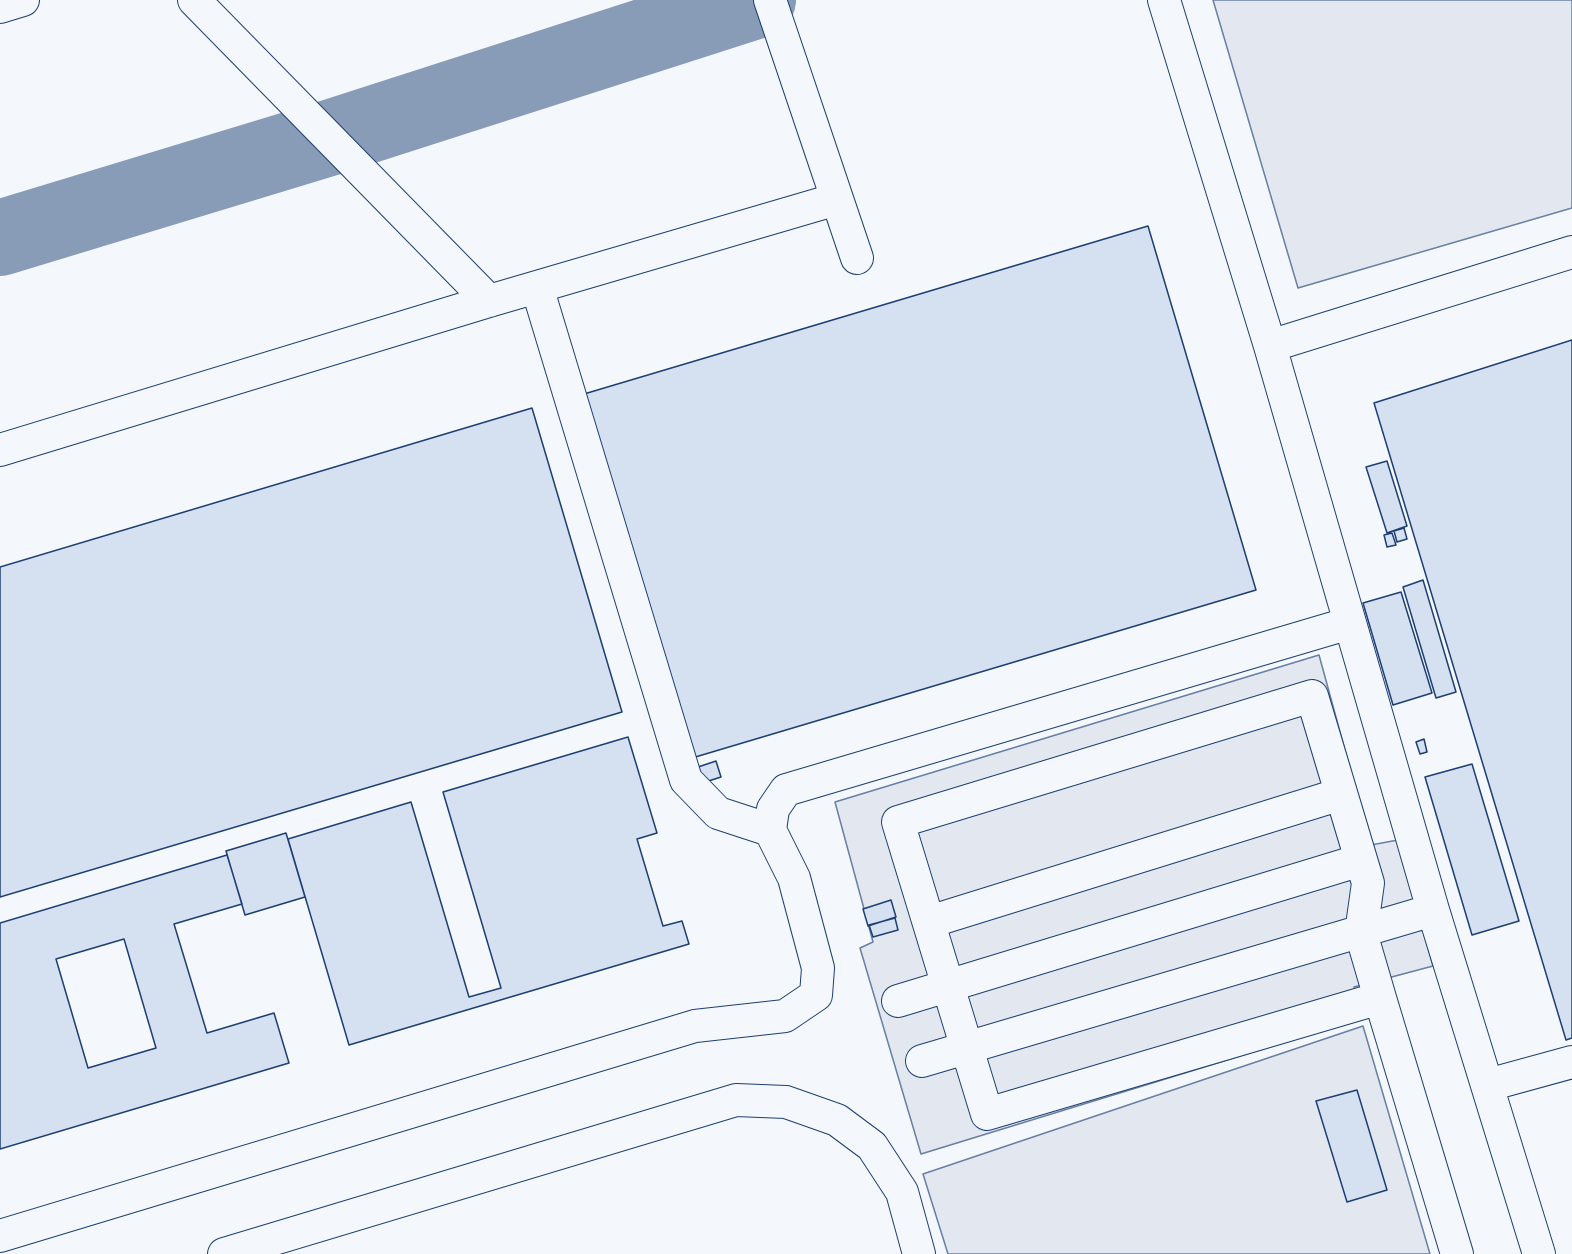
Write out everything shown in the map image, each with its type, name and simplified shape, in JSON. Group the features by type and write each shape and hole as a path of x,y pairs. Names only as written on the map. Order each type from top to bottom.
{"lane":[{"path":"0,7 23,0"},
{"path":"194,0 489,301"},
{"path":"770,0 857,258"},
{"path":"1164,0 1270,346 1432,910 1539,1254"},
{"path":"0,450 489,301 837,199"},
{"path":"1270,346 1572,252"},
{"path":"537,287 686,780 718,813 770,830"},
{"path":"0,1236 695,1026 785,1016 816,995 818,968 794,878 770,830 773,809 786,790 1350,623"},
{"path":"1380,998 987,1114 898,822 1312,696 1368,884 1361,933 1457,1254"},
{"path":"928,922 1341,794"},
{"path":"898,1001 1361,860"},
{"path":"922,1061 1361,933 1432,910"},
{"path":"1488,1085 1572,1062"},
{"path":"224,1254 736,1100 786,1102 837,1120 872,1146 902,1192 919,1254"}],"shaded area":[{"path":"1213,0 1572,0 1572,208 1298,288"},
{"path":"1319,655 1371,845 1398,840 1433,966 1354,987 1364,1018 921,1154 860,948 873,942 835,802"},
{"path":"1363,1026 1430,1254 948,1254 923,1174"}],"building":[{"path":"1148,226 1256,590 692,758 584,394"},
{"path":"1572,340 1572,1038 1566,1040 1374,403"},
{"path":"532,408 622,712 0,897 0,567"},
{"path":"1387,461 1407,526 1387,533 1366,467"},
{"path":"1404,528 1407,539 1397,542 1394,531"},
{"path":"1392,533 1396,545 1387,547 1384,535"},
{"path":"1423,580 1456,692 1436,698 1403,587"},
{"path":"1401,592 1432,693 1393,705 1363,603"},
{"path":"628,737 657,833 637,839 663,926 682,921 689,944 349,1045 288,839 411,802 469,997 501,988 443,792"},
{"path":"1424,739 1427,752 1420,754 1416,742"},
{"path":"716,761 721,777 696,785 692,769"},
{"path":"1472,764 1519,921 1472,935 1425,777"},
{"path":"286,833 305,897 245,915 226,851"},
{"path":"227,855 242,904 174,924 207,1033 274,1013 289,1063 0,1149 0,923","holes":["124,939 156,1048 88,1068 56,959"]},
{"path":"891,900 896,917 868,926 863,909"},
{"path":"895,918 898,930 873,937 869,925"},
{"path":"1357,1090 1387,1190 1347,1202 1316,1101"}],"taxiway":[{"path":"0,238 329,138 758,0"}]}
